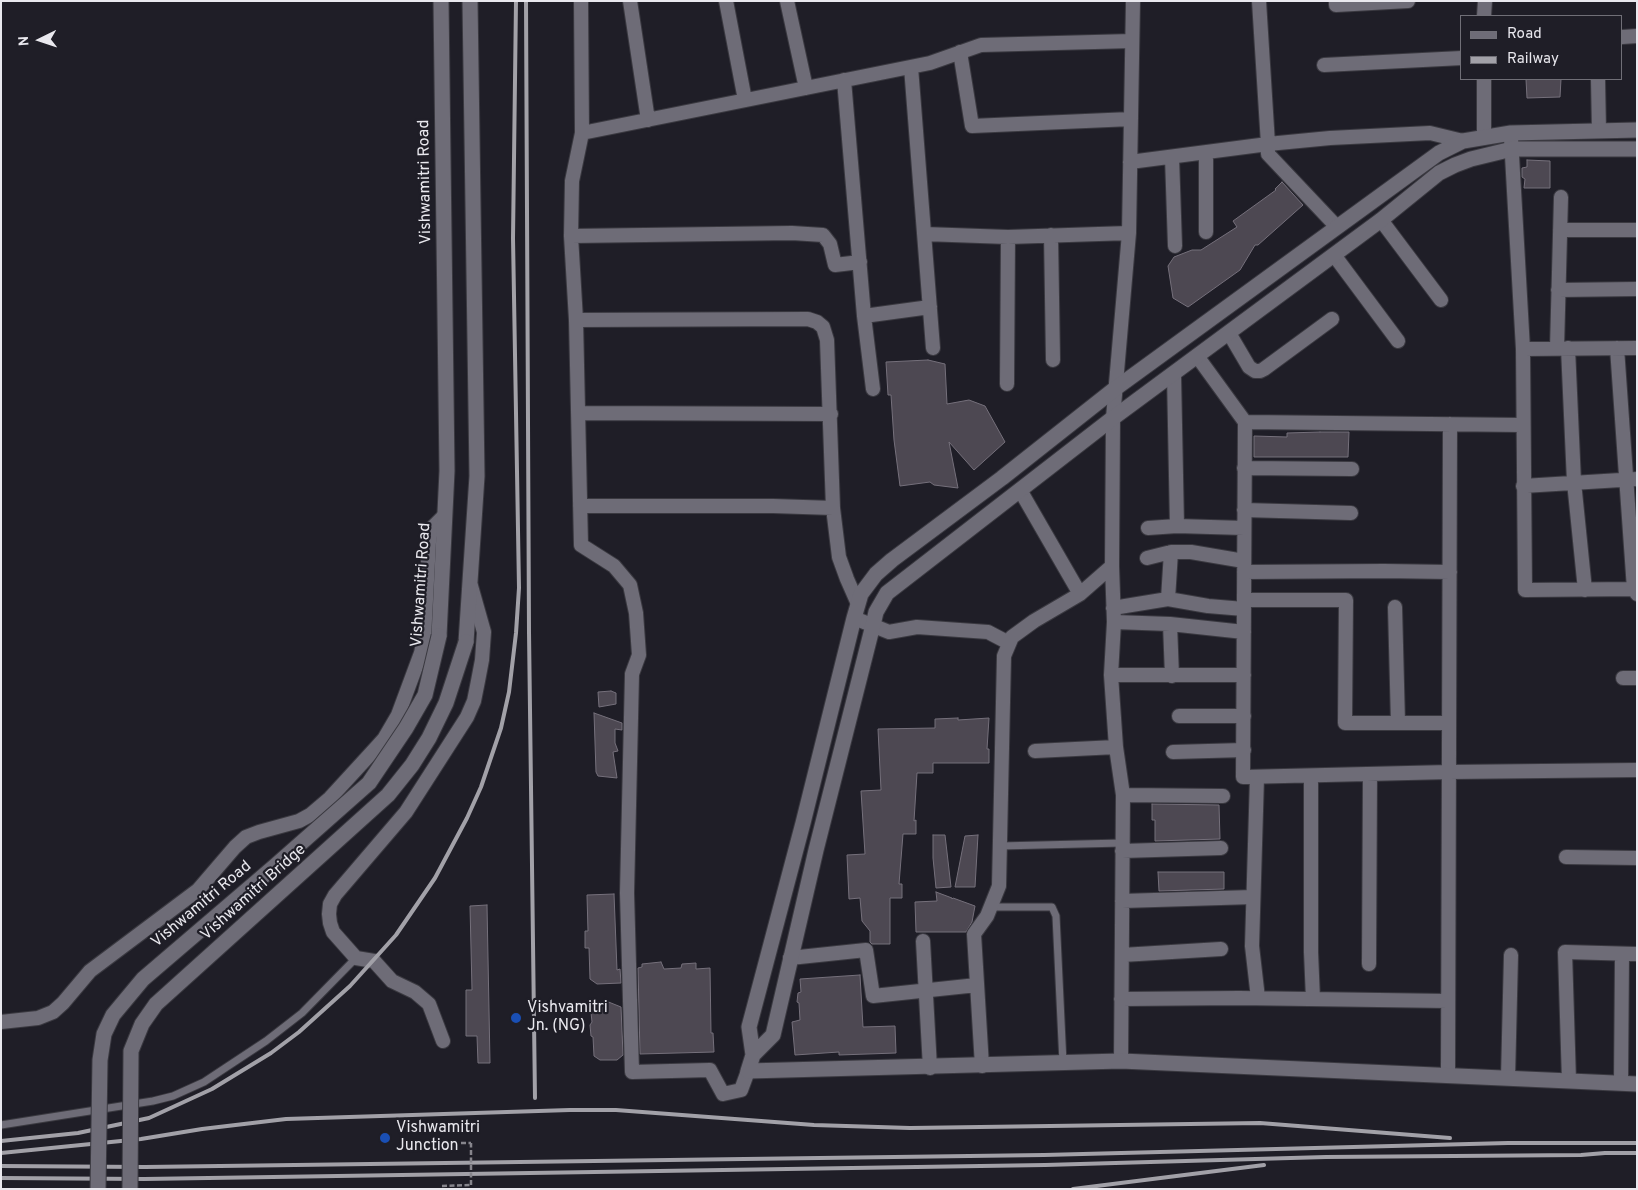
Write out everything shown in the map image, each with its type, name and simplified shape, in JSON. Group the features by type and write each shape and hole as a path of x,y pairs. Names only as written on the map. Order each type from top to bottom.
{"street":[{"name":"Vishwamitri Road","path":"98,1189 100,1060 104,1034 112,1015 143,979 369,783 406,728 425,695 439,636 446,472 441,1"},
{"path":"443,1041 430,1004 422,997 392,981 374,961 356,958 333,932 330,924 330,904 335,895 406,812 468,717 474,701 482,660 484,632 470,581 477,476 470,1"},
{"path":"581,1 582,133 572,181 571,236 576,320 581,545 614,566 630,585 636,613 639,655 632,674 627,893 632,1072 710,1070 723,1094 741,1090 753,1055 749,1027 856,611 861,594 867,584 892,560 1002,478 1116,388 1439,153 1463,141 1511,133 1637,130"},
{"path":"630,1 648,120"},
{"path":"726,1 745,100"},
{"path":"787,1 806,88"},
{"path":"1121,1061 1123,795 1116,747 1111,675 1114,615 1112,566 1113,418 1128,233 1132,1"},
{"path":"1259,1 1268,154 1337,227"},
{"path":"1336,1 1336,5 1408,1"},
{"path":"1484,1 1484,15"},
{"path":"1623,37 1637,36"},
{"path":"582,133 930,63 981,44 1132,41"},
{"path":"960,52 972,126 1131,119"},
{"path":"1324,64 1460,58"},
{"path":"911,67 933,348"},
{"path":"844,80 864,316 873,389"},
{"path":"1484,80 1484,137"},
{"path":"1598,80 1599,131"},
{"path":"1130,162 1330,138 1430,132 1463,141"},
{"path":"1511,133 1523,348 1522,425 1525,590 1636,591 1632,479 1617,348"},
{"path":"753,1055 773,1035 790,958 873,625 880,603 894,586 1113,418 1174,375 1381,220 1439,173 1476,157 1512,149 1637,148"},
{"path":"1206,152 1206,232"},
{"path":"1172,157 1175,246"},
{"path":"1560,197 1558,290 1585,590"},
{"path":"1381,220 1442,300"},
{"path":"1560,230 1637,230"},
{"path":"571,236 792,233 822,235 830,244 835,265 860,262"},
{"path":"924,234 1008,237 1128,233"},
{"path":"1051,235 1053,360"},
{"path":"1007,384 1008,237"},
{"path":"1334,255 1398,341"},
{"path":"1558,290 1637,289"},
{"path":"864,316 930,307"},
{"path":"576,320 808,319 817,322 823,328 827,340 834,508 839,556 856,611 873,625 889,632 917,628 988,632 1010,643"},
{"path":"1229,333 1250,367 1255,371 1260,371 1332,319"},
{"path":"1523,348 1637,348"},
{"path":"1197,356 1244,422 1244,777 1637,770"},
{"path":"1174,375 1177,526"},
{"path":"578,413 831,414"},
{"path":"1244,422 1522,425"},
{"path":"1448,1076 1450,424"},
{"path":"1244,468 1352,469"},
{"path":"1523,486 1632,479"},
{"path":"1020,490 1080,594"},
{"path":"580,506 772,506 834,508"},
{"path":"1244,510 1352,512"},
{"path":"1,1022 38,1018 53,1012 90,971 198,890 246,837 299,821 310,815 330,798 384,739 398,715 421,653 424,638 431,529 444,516"},
{"path":"1148,528 1177,526 1244,528"},
{"path":"1147,558 1171,552 1191,552 1244,567 1450,572"},
{"path":"1168,599 1171,552"},
{"path":"982,1066 974,934 992,907 1000,886 1004,656 1012,637 1034,621 1080,594 1112,566"},
{"name":"Vishwamitri Bridge","path":"130,1189 131,1051 142,1024 156,1004 388,794 412,765 429,738 446,703 466,642 470,581"},
{"path":"1114,615 1168,599 1208,606 1346,600 1345,724 1449,722"},
{"path":"1395,607 1398,723"},
{"path":"1114,615 1170,624 1244,632"},
{"path":"1170,624 1172,676"},
{"path":"1111,675 1244,675"},
{"path":"1179,716 1244,716"},
{"path":"1035,751 1116,747"},
{"path":"1173,752 1244,750"},
{"path":"1369,964 1370,774"},
{"path":"1311,776 1311,952 1313,999"},
{"path":"1257,777 1252,946 1258,998"},
{"path":"1123,795 1223,796"},
{"path":"1122,847 1221,848"},
{"path":"1566,857 1637,858"},
{"path":"1122,901 1254,898"},
{"path":"923,940 930,1068"},
{"path":"1122,955 1221,948"},
{"path":"790,958 866,950 873,996 977,985"},
{"path":"1569,1081 1565,952 1637,954"},
{"path":"1621,1083 1622,954"},
{"path":"1508,1078 1510,955"},
{"path":"1121,999 1258,998 1448,1001"},
{"path":"748,1071 930,1068 1121,1061 1637,1084"}],"lane":[{"path":"1000,846 1122,847"},
{"path":"992,907 1052,908 1056,916 1063,1063"},
{"path":"1,1126 153,1101 173,1096 204,1082 266,1041 302,1013 356,958"}],"path":[{"path":"442,1186 471,1186 471,1143 446,1143"}],"building":[{"path":"1526,80 1561,80 1560,97 1527,98"},
{"path":"1527,160 1550,161 1550,188 1524,188 1525,179 1522,177 1522,168 1527,167"},
{"path":"1282,182 1303,205 1258,245 1255,245 1240,270 1188,307 1173,298 1168,266 1174,257 1192,250 1201,250 1237,227 1233,221 1276,190"},
{"path":"928,360 945,364 947,404 969,400 985,406 1005,442 974,470 949,442 958,488 934,485 930,482 900,486 891,395 888,395 886,362"},
{"path":"1349,432 1348,457 1254,457 1254,436 1287,437 1287,433"},
{"path":"611,691 616,693 616,704 599,707 598,692"},
{"path":"594,713 622,723 622,730 615,729 615,743 618,751 613,752 617,778 598,776 596,772"},
{"path":"958,718 958,720 989,718 987,749 989,749 989,763 933,763 933,773 917,773 914,821 916,820 916,834 903,834 899,884 902,884 902,898 890,898 890,944 872,944 870,942 870,931 862,921 860,898 849,899 847,855 865,854 861,791 881,790 878,729 935,728 935,719"},
{"path":"1152,804 1219,805 1220,839 1155,841 1155,820 1152,820"},
{"path":"933,835 945,835 951,887 936,888"},
{"path":"978,835 975,887 955,887 965,836"},
{"path":"1158,872 1224,872 1224,889 1159,891"},
{"path":"936,892 975,906 972,922 966,932 916,932 915,902 937,901"},
{"path":"614,894 617,970 620,969 621,983 597,984 590,979 589,948 585,948 585,931 588,931 587,895"},
{"path":"487,905 490,1063 478,1063 477,1036 466,1036 466,990 472,990 470,906"},
{"path":"661,962 664,969 681,968 682,964 696,963 696,969 710,968 711,1033 713,1033 714,1052 640,1054 638,968 642,967 642,964"},
{"path":"860,975 863,1027 895,1026 896,1053 839,1055 839,1052 795,1055 792,1022 800,1020 799,1003 797,1002 798,993 801,992 800,979"},
{"path":"606,1001 621,1007 623,1055 617,1060 600,1060 594,1056 590,1025 592,1022 590,1003"}],"railway":[{"path":"1,1141 78,1133 149,1118 212,1089 271,1053 299,1032 350,986 396,935 435,878 467,818 481,787 501,728 509,692 519,588 513,238 516,1"},
{"path":"526,1 529,632 535,1098"},
{"path":"1,1153 141,1139 202,1129 286,1119 570,1110 616,1110 814,1125 910,1128 1260,1123 1450,1138"},
{"path":"1,1166 145,1167 1044,1155 1508,1143 1637,1143"},
{"path":"1,1178 144,1179 1045,1165 1326,1157 1637,1153"},
{"path":"1073,1189 1264,1165"}],"place":[{"name":"Vishvamitri Jn. (NG)","path":"516,1018"},
{"name":"Vishwamitri Junction","path":"385,1138"}]}
